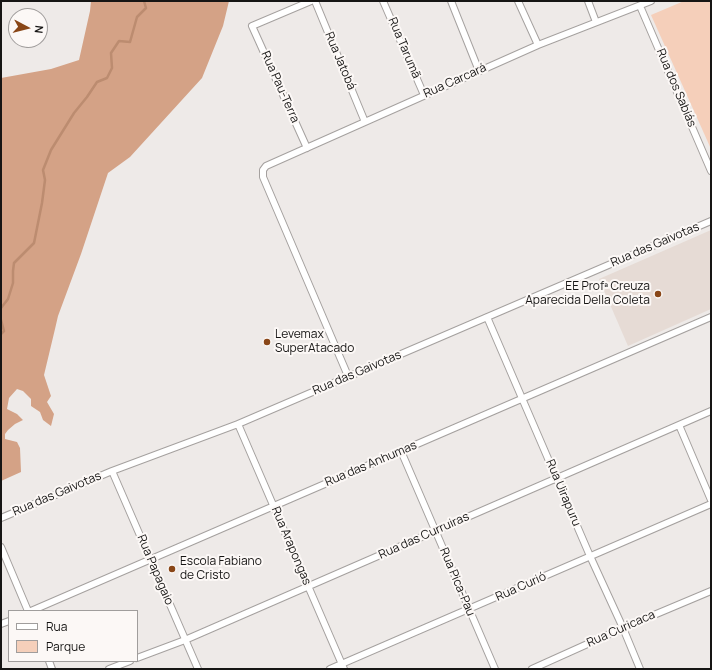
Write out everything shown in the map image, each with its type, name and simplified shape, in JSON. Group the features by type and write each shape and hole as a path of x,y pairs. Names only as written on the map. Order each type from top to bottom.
{"street":[{"name":"Rua Pau-Terra","path":"307,148 252,26 311,1"},
{"name":"Rua Jatobá","path":"315,1 365,122"},
{"name":"Rua Tarumã","path":"383,1 424,95"},
{"path":"451,1 479,71"},
{"path":"518,1 538,45"},
{"path":"588,1 596,22"},
{"name":"Rua Carcará","path":"348,376 264,176 263,170 266,166 538,45 652,1"},
{"name":"Rua dos Sabiás","path":"640,6 711,171"},
{"name":"Rua das Gaivotas","path":"1,518 112,471 238,424 711,221"},
{"name":"Rua Uirapuru","path":"487,317 640,669"},
{"name":"Rua das Anhumas","path":"33,610 711,317"},
{"name":"Rua das Curruiras","path":"138,658 185,640 711,411"},
{"name":"Rua Arapongas","path":"238,424 343,667"},
{"path":"679,425 711,500"},
{"name":"Rua Pica-Pau","path":"400,451 495,669"},
{"name":"Rua Papagaio","path":"112,471 198,669"},
{"name":"Rua Curió","path":"330,669 343,667 468,609 711,504"},
{"path":"1,547 28,610"},
{"name":"Rua Curicaca","path":"532,669 623,628 711,591"},
{"path":"109,669 127,662"}],"shaded area":[{"path":"91,1 229,1 223,26 202,78 130,157 108,173 81,254 58,316 44,375 51,396 47,402 54,414 51,426 43,420 40,412 31,406 31,399 23,391 17,389 9,398 7,409 17,414 23,420 8,430 5,434 5,439 17,442 20,448 21,472 1,481 1,78 51,69 79,60"},
{"name":"EE Profª Creuza Aparecida Della Coleta","path":"711,230 711,309 628,346 599,279"}],"green space":[{"path":"684,1 711,1 711,149 651,15"}],"waterway":[{"path":"1,308 8,299 13,283 14,263 34,243 45,180 43,170 51,150 74,113 97,82 107,78 112,68 111,53 119,41 130,42 137,17 146,8 144,1"},
{"path":"1,320 4,331 1,334"}],"place":[{"name":"EE Profª Creuza Aparecida Della Coleta","path":"658,294"},
{"name":"Levemax SuperAtacado","path":"267,342"},
{"name":"Escola Fabiano de Cristo","path":"172,569"}]}
